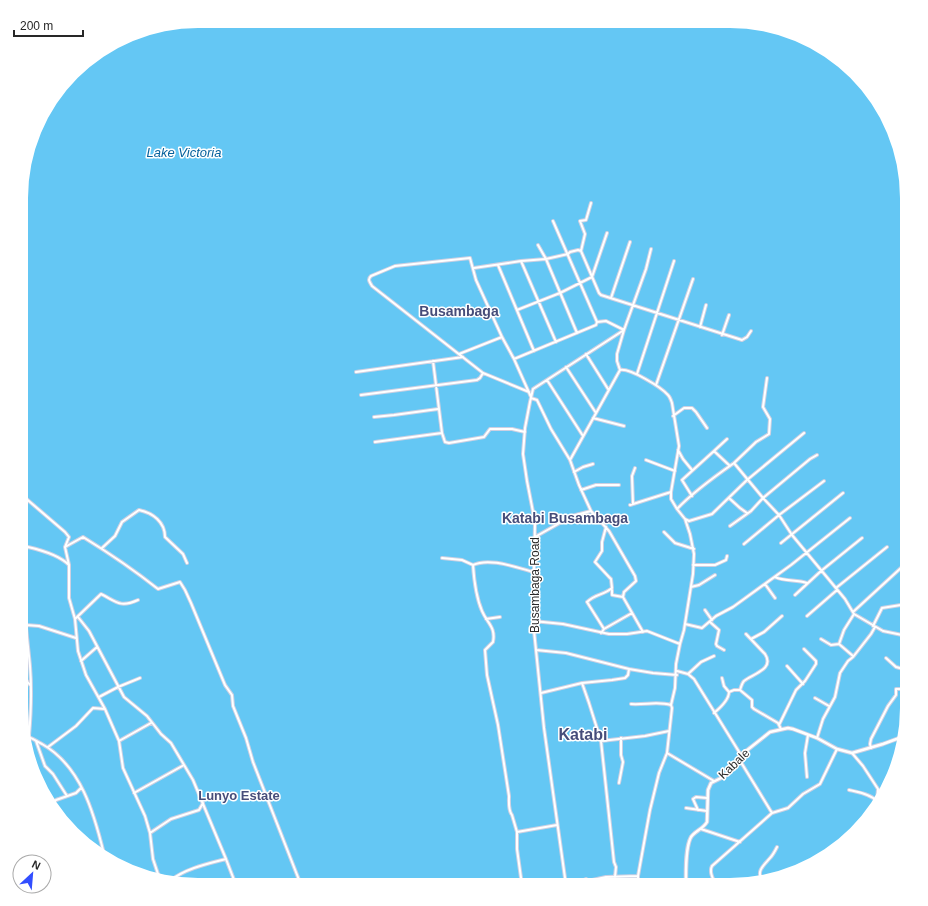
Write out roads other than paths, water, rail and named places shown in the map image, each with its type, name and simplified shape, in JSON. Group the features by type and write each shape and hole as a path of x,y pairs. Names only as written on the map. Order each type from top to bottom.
{"street":[{"path":"592,203 587,218 580,222 585,234 580,251 600,294 722,335 742,340 747,337 751,331"},
{"path":"553,221 598,322"},
{"path":"517,310 560,293 592,277 607,233"},
{"path":"611,298 630,242"},
{"path":"538,245 546,259 577,333"},
{"path":"570,460 620,370 616,358 652,249"},
{"path":"473,268 546,259 578,250 580,251"},
{"path":"528,392 483,373 372,286 369,278 395,266 469,258 472,259 476,280 531,398 537,400 551,429 570,460 581,490 591,511 606,527 635,576 636,581 624,592 623,597 643,632"},
{"path":"521,261 556,342"},
{"path":"636,374 674,261"},
{"path":"498,265 534,351"},
{"path":"656,386 693,279"},
{"path":"700,327 706,305"},
{"path":"722,335 729,315"},
{"path":"514,359 596,325 598,322 606,321 624,330"},
{"path":"531,398 533,389 624,330"},
{"path":"459,354 502,337"},
{"path":"586,354 609,390"},
{"path":"356,372 463,357"},
{"path":"433,361 438,409 445,442 449,443 485,437 490,429 512,429 525,432"},
{"path":"566,367 596,413"},
{"path":"608,878 638,876 650,810 659,773 667,753 672,708 671,705 677,675 676,664 680,644 684,635 691,587 694,549 685,519 671,499 678,450 670,396 636,374 626,369 620,370"},
{"path":"361,395 479,379 483,373"},
{"path":"677,509 709,481 731,466 756,442 769,434 770,419 763,407 766,378"},
{"path":"547,380 583,436"},
{"name":"Busambaga Road","path":"531,398 525,432 524,462 535,522 533,621 544,728 565,878"},
{"path":"673,416 684,408 692,408 707,428"},
{"path":"374,417 438,409"},
{"path":"593,418 624,426"},
{"path":"375,442 442,433"},
{"path":"685,519 689,521 712,514 747,480 804,433"},
{"path":"692,496 682,480 727,439"},
{"path":"678,450 692,470"},
{"path":"714,451 731,466"},
{"path":"730,526 747,513 762,498 817,455"},
{"path":"646,460 675,471"},
{"path":"734,463 762,498 779,515 792,535 854,613 888,633 900,635"},
{"path":"574,472 593,464"},
{"path":"635,468 632,476 631,504 671,492"},
{"path":"744,544 824,481"},
{"path":"581,490 596,485 620,485"},
{"path":"781,543 843,493"},
{"path":"729,498 747,513"},
{"path":"28,500 69,537 65,547 69,565 69,598 75,619 76,638 81,661 86,675 99,697 119,741 123,768 145,816 150,833 153,859 158,873"},
{"path":"102,548 115,536 122,522 139,510 148,512 159,520 165,530 165,537 183,554 187,563"},
{"path":"534,537 572,516 591,511"},
{"path":"685,624 702,628 716,616 733,607 775,577 850,518"},
{"path":"606,527 602,542 602,551 595,562 610,577 612,595 623,597"},
{"path":"664,532 675,543 694,549"},
{"path":"65,547 83,538 102,548 158,589 180,582 185,590 224,685 232,695 233,706 246,738 252,762 298,878"},
{"path":"795,595 821,571 862,538"},
{"path":"28,547 58,558 69,565"},
{"path":"807,616 836,589 887,547"},
{"path":"693,565 715,565 726,560 728,558 727,556"},
{"path":"442,558 462,560 473,564 484,562 499,563 534,572"},
{"path":"473,564 479,602 494,634 493,642 485,650 487,675 504,762 509,805 517,832 517,849 521,878"},
{"path":"839,644 844,630 854,613 900,569"},
{"path":"691,587 699,585 715,575"},
{"path":"775,577 782,580 807,583"},
{"path":"765,584 775,598"},
{"path":"604,629 587,602 598,594 607,593 612,588"},
{"path":"75,619 101,594 121,604 127,604 138,600"},
{"path":"817,738 821,723 835,697 840,673 848,661 853,657 871,634 882,608 900,605"},
{"path":"705,610 711,621 719,630 716,644 724,650"},
{"path":"601,633 604,629 632,612"},
{"path":"750,639 764,632 782,616"},
{"path":"78,617 89,631 124,697 147,716 151,723 171,743 193,780 233,878"},
{"path":"486,619 500,617"},
{"path":"533,621 563,624 601,633 627,634 651,632 680,644"},
{"path":"28,625 32,624 76,638"},
{"path":"740,690 744,681 757,675 764,669 768,662 765,654 746,634"},
{"path":"821,639 831,645 839,644"},
{"path":"839,644 853,657"},
{"path":"81,661 97,647"},
{"path":"779,725 796,690 804,684 817,662 804,649"},
{"path":"536,650 566,654 629,669 677,675"},
{"path":"28,653 31,685 29,732"},
{"path":"688,674 701,662 714,656"},
{"path":"886,658 900,667"},
{"path":"787,666 804,684"},
{"path":"541,693 582,683 625,678 628,675 629,669"},
{"path":"677,671 688,674 698,685 772,813"},
{"path":"99,697 140,678"},
{"path":"722,678 724,686 729,692"},
{"path":"28,682 31,685"},
{"path":"582,683 590,703 601,741 614,862 616,867 615,877"},
{"path":"871,748 870,739 888,706 896,695 896,689 900,689"},
{"path":"729,692 740,690 746,694 752,700 752,707 779,725 781,729 793,729 808,734 837,749 852,753 897,739"},
{"path":"714,713 729,696 729,692"},
{"path":"815,698 829,706"},
{"path":"631,704 642,705 662,702 671,705"},
{"path":"48,747 74,728 93,708 105,709"},
{"path":"119,741 151,723"},
{"name":"Kabale","path":"686,878 689,841 693,834 701,829 707,822 707,798 709,787 714,781 722,778 728,773 738,762 740,757 766,734 781,729"},
{"path":"601,741 645,736 669,731"},
{"path":"807,777 805,753 808,734"},
{"path":"30,737 48,747 65,763 82,788 93,811 102,848"},
{"path":"619,783 623,762 621,755 621,738"},
{"path":"36,740 45,766 53,774 67,796"},
{"path":"713,878 710,869 712,866 772,813 788,808 803,794 820,784 837,749"},
{"path":"667,753 714,781"},
{"path":"852,753 859,760 875,783 878,791"},
{"path":"134,793 184,765"},
{"path":"56,800 76,793 82,788"},
{"path":"849,790 874,798"},
{"path":"698,810 693,799 696,797 707,798"},
{"path":"150,833 171,819 199,810 203,802"},
{"path":"686,808 707,811"},
{"path":"517,832 558,825"},
{"path":"701,829 740,842"},
{"path":"760,876 761,870 777,847"},
{"path":"175,877 190,869 226,858"}],"water":[{"name":"Lake Victoria","path":"187,28 741,28 763,31 795,41 815,51 833,63 858,86 877,113 887,133 897,165 900,187 900,719 897,741 887,773 877,793 865,811 842,836 815,855 795,865 763,875 741,878 187,878 165,875 133,865 113,855 95,843 70,820 51,793 41,773 31,741 28,719 29,176 37,143 51,113 70,86 86,70 113,51 133,41 165,31"}],"district":[{"name":"Busambaga","path":"459,311"},
{"name":"Katabi Busambaga","path":"565,518"},
{"name":"Katabi","path":"583,734"},
{"name":"Lunyo Estate","path":"239,795"}]}
